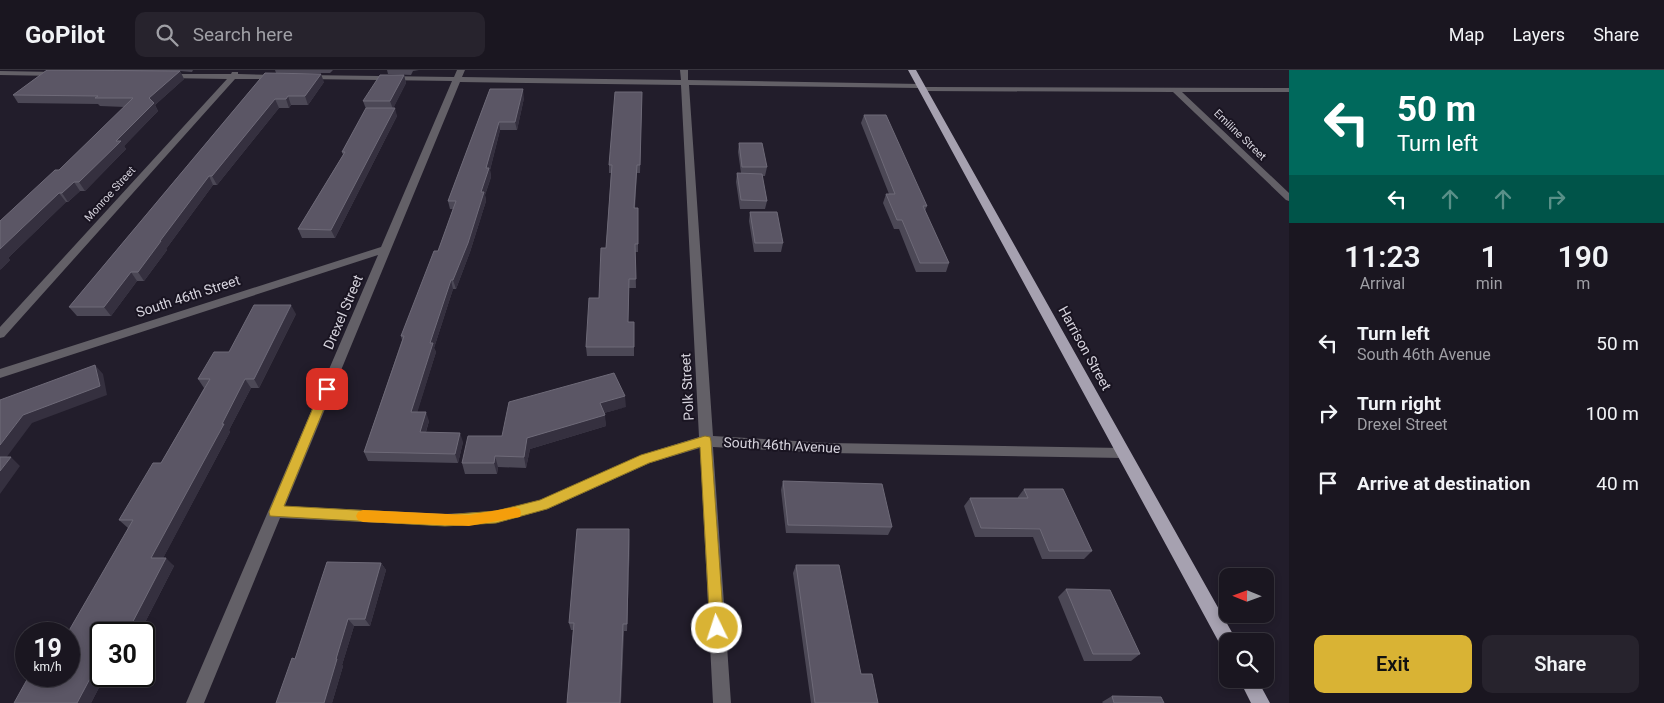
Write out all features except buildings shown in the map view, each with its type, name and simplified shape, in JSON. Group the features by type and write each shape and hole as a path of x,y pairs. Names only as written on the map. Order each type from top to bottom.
{"main road":[{"name":"Harrison Street","path":"912,70 1223,633"},
{"path":"1253,688 1261,703"}],"street":[{"path":"0,80 11,72"},
{"path":"0,73 66,74"},
{"path":"154,76 235,73 281,77"},
{"name":"Monroe Street","path":"0,334 235,73"},
{"path":"301,77 459,74 684,76 922,88 1289,90"},
{"name":"Drexel Street","path":"195,703 459,74"},
{"name":"Polk Street","path":"684,76 722,703"},
{"name":"Emiline Street","path":"1175,90 1289,198"},
{"name":"South 46th Street","path":"0,374 386,249"},
{"name":"South 46th Avenue","path":"275,512 445,520 496,517 542,505 646,458 705,441 829,448 1123,453"}],"slow traffic":[{"path":"363,516 469,520 515,513"}],"route":[{"path":"327,389 275,512 445,520 496,517 542,505 646,458 705,441 717,628"}]}
